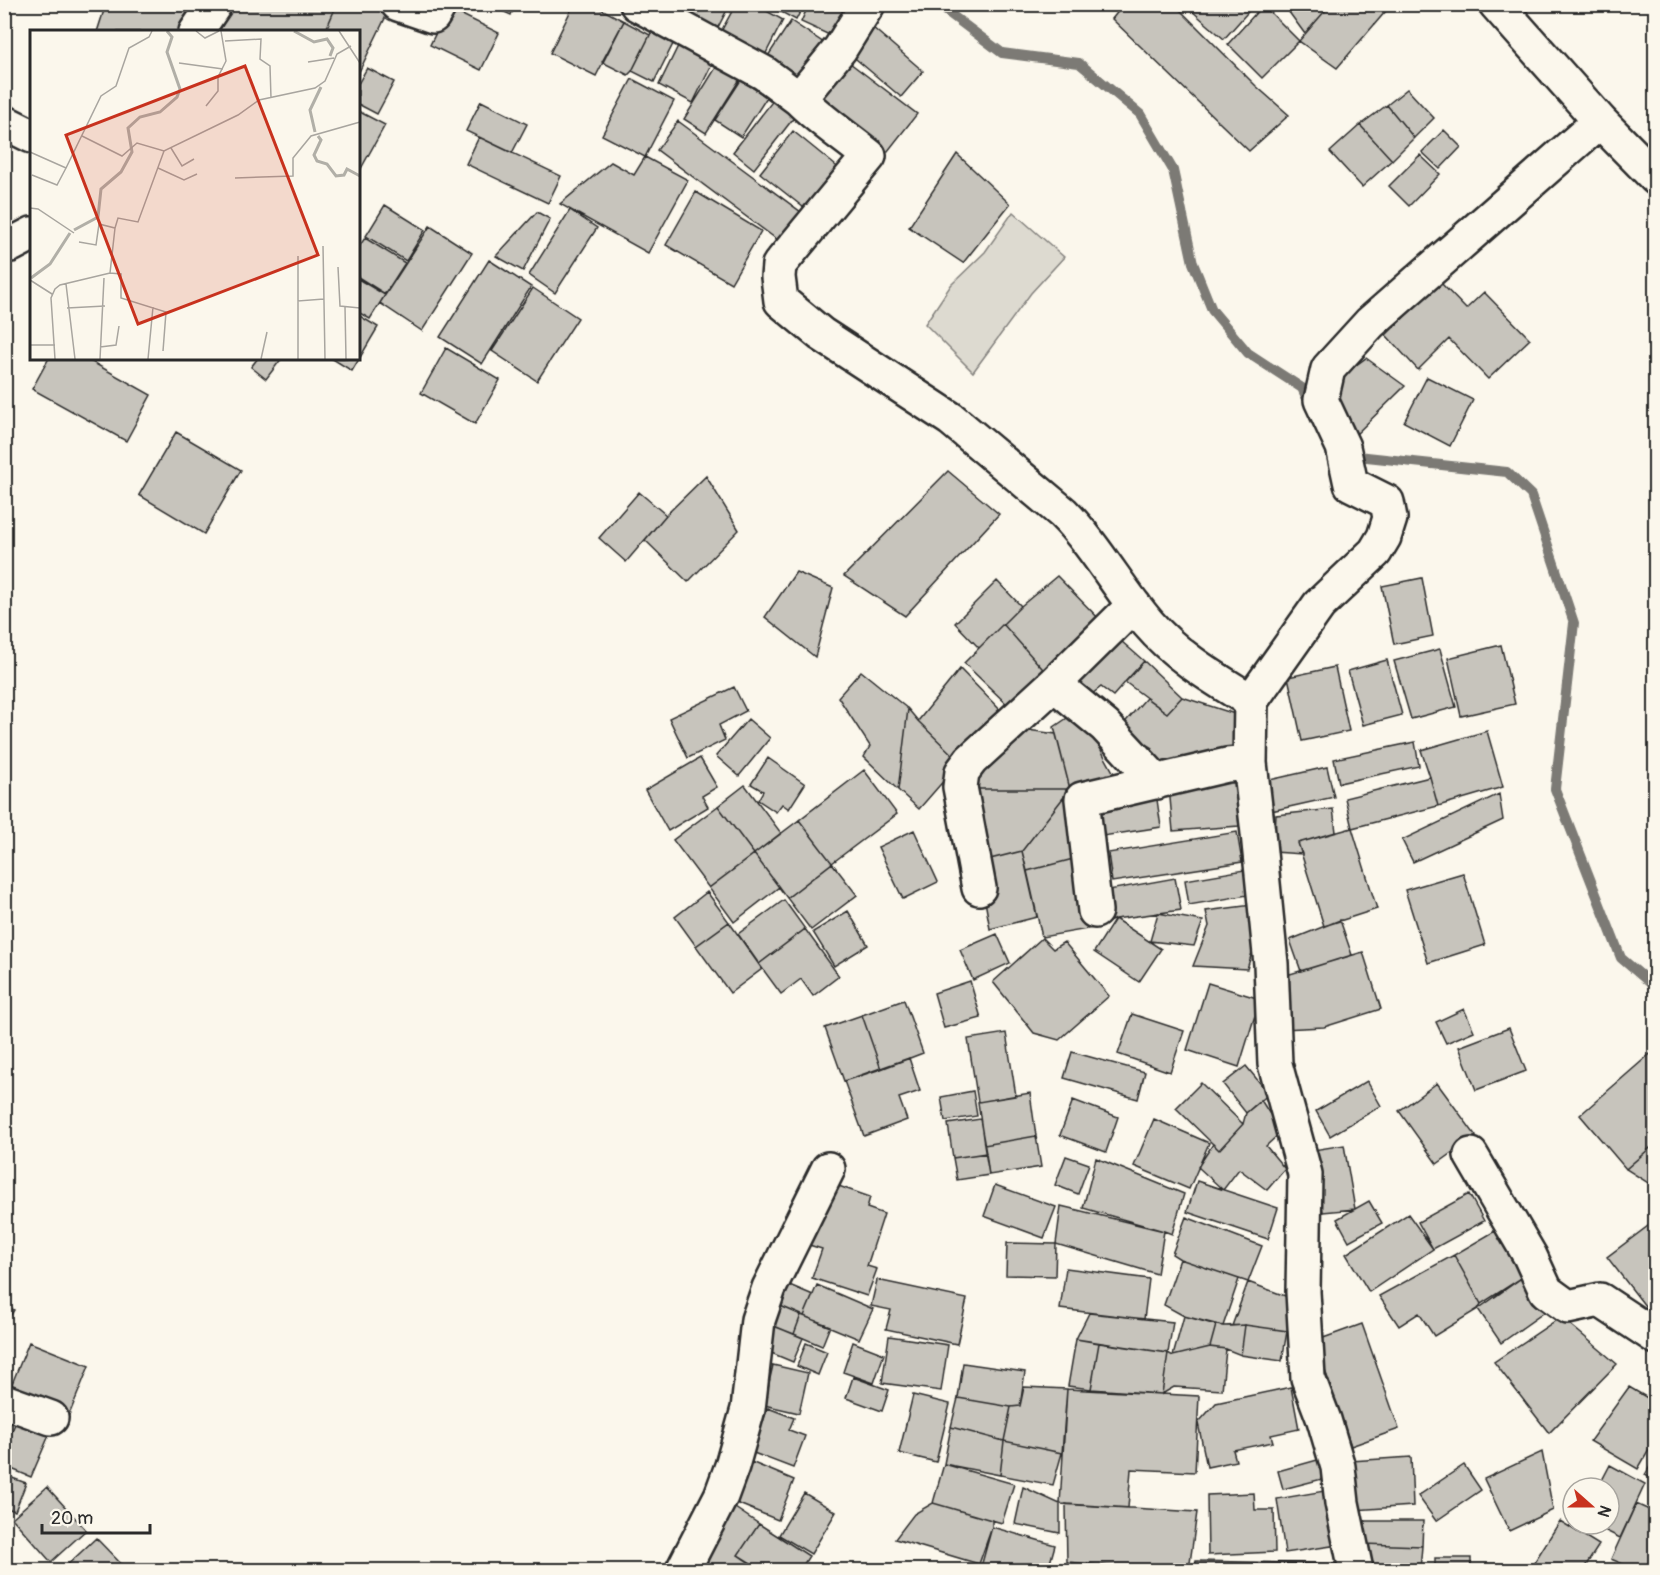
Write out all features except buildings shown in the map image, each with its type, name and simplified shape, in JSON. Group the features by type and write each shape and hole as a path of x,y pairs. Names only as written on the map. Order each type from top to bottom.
{"street":[{"path":"197,30 215,4"},
{"path":"398,4 433,16 440,4"},
{"path":"637,4 764,73 869,156 779,265 781,301 821,334 951,419 1064,513 1080,530 1147,622 1168,645 1204,672 1251,701"},
{"path":"799,99 840,49 868,4"},
{"path":"1496,4 1600,121 1656,178"},
{"path":"1356,1570 1342,1503 1338,1467 1308,1378 1303,1292 1305,1174 1275,1064 1271,964 1250,763 1251,701 1319,605 1375,552 1384,537 1390,518 1387,502 1351,484 1343,447 1321,400 1328,369 1370,323 1600,121"},
{"path":"4,122 30,135"},
{"path":"4,243 11,246 30,235"},
{"path":"979,888 960,787 962,772 971,760 1054,684 1134,605"},
{"path":"1054,684 1105,726 1157,782"},
{"path":"1095,911 1082,799 1227,765 1250,763"},
{"path":"1471,1155 1530,1256 1546,1291 1568,1307 1600,1300 1656,1337"},
{"path":"683,1570 721,1496 732,1466 748,1409 758,1320 769,1288 828,1169"},
{"path":"4,1401 51,1418"}],"shaded area":[{"path":"1013,212 1064,257 1031,293 973,372 925,324 951,285 985,252"}],"waterway":[{"path":"937,4 1002,53 1079,63 1140,114 1173,170 1193,263 1212,310 1248,353 1302,388 1311,407"},
{"path":"1348,455 1507,472 1531,495 1574,623 1555,789 1621,958 1656,988"}]}
